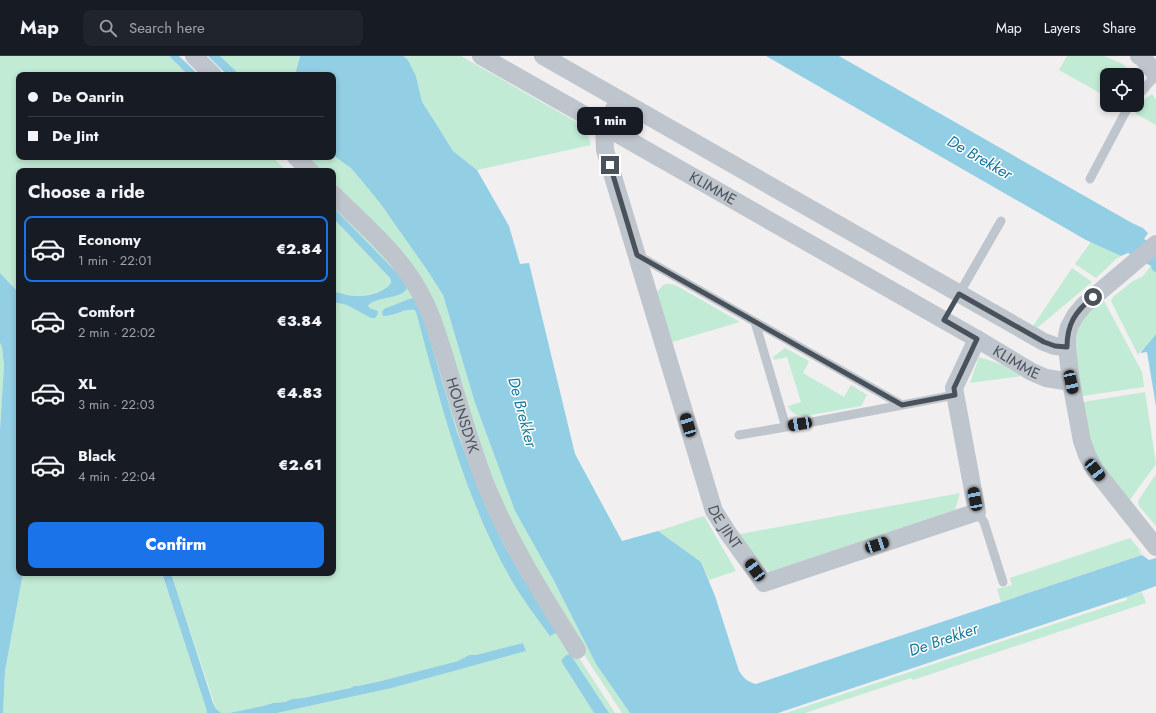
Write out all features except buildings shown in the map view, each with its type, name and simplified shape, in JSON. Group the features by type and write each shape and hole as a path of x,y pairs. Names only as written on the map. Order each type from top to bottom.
{"street":[{"path":"194,56 210,72"},
{"name":"KLIMME","path":"481,56 944,320 1032,372 1046,378 1071,382"},
{"name":"KLIMME","path":"543,56 1044,342 1055,346 1067,347"},
{"path":"1138,56 1142,57 1156,74"},
{"path":"604,127 619,100"},
{"name":"DE JINT","path":"604,127 605,150 714,511 764,583 977,512"},
{"path":"299,160 307,168"},
{"name":"HOUNSDYK","path":"336,197 388,248 408,273 419,290 429,310 485,482 498,513 523,562 577,650"},
{"path":"1155,245 1084,305 1075,316 1069,327 1067,347 1071,382 1082,441 1087,455 1092,465 1115,496 1156,547"},
{"path":"944,320 959,294"},
{"path":"977,339 954,388 977,512"}],"lane":[{"path":"1144,89 1156,74"},
{"path":"1090,179 1125,112"},
{"path":"959,294 1001,221"},
{"path":"637,255 902,405"},
{"path":"755,322 786,427"},
{"path":"739,435 955,395"},
{"path":"977,512 984,522 1003,582"}],"green space":[{"path":"0,56 169,56 185,72 16,72 16,160 275,160 284,168 16,168 16,290 0,273"},
{"path":"220,56 300,56 296,72 237,72"},
{"path":"403,56 461,56 585,127 591,145 477,170 453,151 422,102 416,76 408,60"},
{"path":"1067,56 1104,56 1123,64 1127,68 1100,68 1100,93 1059,70"},
{"path":"1152,94 1156,100 1156,125 1135,113 1144,112 1144,100"},
{"path":"336,157 352,169 380,203 443,295 475,403 515,511 553,579 596,664 630,713 622,713 568,630 504,519 440,332 336,193 336,168 312,168 304,160 336,160"},
{"path":"336,201 411,282 521,565 615,713 609,713 570,655 561,661 594,713 277,713 392,688 526,651 523,643 476,655 469,655 458,661 381,681 303,698 292,699 285,702 273,703 229,713 220,713 216,709 172,576 336,576 336,303 377,316 378,311 368,306 404,280 336,210","holes":["412,298 414,299 424,319 457,432 486,507 551,635 524,600 492,543 475,504 451,435 416,312 411,309 389,316 383,315 384,311"]},
{"path":"336,221 390,278 391,283 382,291 357,297 336,293"},
{"path":"1091,242 1121,256 1096,278 1075,264"},
{"path":"1151,266 1152,270 1156,273 1156,334 1138,355 1111,301 1113,297 1133,281 1142,277"},
{"path":"1072,268 1092,282 1037,328 1033,326"},
{"path":"667,284 677,286 740,322 669,343 657,292 663,285"},
{"path":"1103,299 1142,372 1144,387 1082,396 1075,351 1076,333 1083,318"},
{"path":"0,343 2,347 4,365 0,430"},
{"path":"785,348 809,361 803,373 844,397 851,385 867,395 861,406 805,416 797,415 793,412 788,406 801,402 787,357 774,360 773,357"},
{"path":"979,357 1003,365 1021,376 970,383"},
{"path":"1145,392 1156,464 1129,501 1106,473 1093,451 1083,402"},
{"path":"1156,474 1156,526 1139,506 1138,501"},
{"path":"960,493 955,510 769,572 735,535"},
{"path":"704,516 736,571 709,580 701,562 658,531"},
{"path":"1130,538 1144,555 1138,550 1142,555 1001,602 997,589 1012,585 1010,578"},
{"path":"22,576 163,576 207,713 3,713 5,671"},
{"path":"1142,592 1146,603 913,680 911,678 805,713 786,713 1127,600 1126,597"}],"water":[{"path":"169,56 179,56 196,72 185,72"},
{"path":"208,56 220,56 237,72 224,72"},
{"name":"De Brekker","path":"300,56 403,56 408,60 416,76 422,102 453,151 477,170 509,226 520,264 529,263 575,454 622,541 658,531 701,562 715,596 739,671 748,681 756,684 1142,555 1149,560 1156,558 1156,586 778,713 630,713 596,664 553,579 515,511 475,403 443,295 380,203 352,169 336,157 336,72 296,72"},
{"name":"De Brekker","path":"766,56 839,56 1143,228 1148,233 1144,239 1156,246 1156,273 1152,270 1151,266 1128,253 1121,256 1086,240"},
{"path":"336,210 404,280 407,288 400,294 377,300 368,306 378,311 375,318 371,318 347,305 336,303 336,293 352,296 364,296 376,293 386,289 389,286 391,282 390,278 336,221"},
{"path":"0,273 16,290 16,576 22,576 5,671 3,713 0,713 0,430 4,365 2,347 0,343"},
{"path":"412,298 414,299 424,319 457,432 486,507 504,545 522,577 557,632 550,636 525,602 512,581 480,517 455,450 416,312 414,310 410,310 383,316 382,312 384,309"},
{"path":"1156,334 1156,406 1147,352 1140,353"},
{"path":"163,576 172,576 213,703 216,709 221,713 207,713"},
{"path":"523,643 526,651 392,688 277,713 229,713 381,681 458,661 469,655 476,655"},
{"path":"570,654 609,713 594,713 561,661 565,656"}],"route":[{"path":"610,165 637,255 902,405 955,395 954,388 977,339 944,320 959,294 1044,342 1055,346 1067,347 1069,327 1075,316 1093,297"}]}
